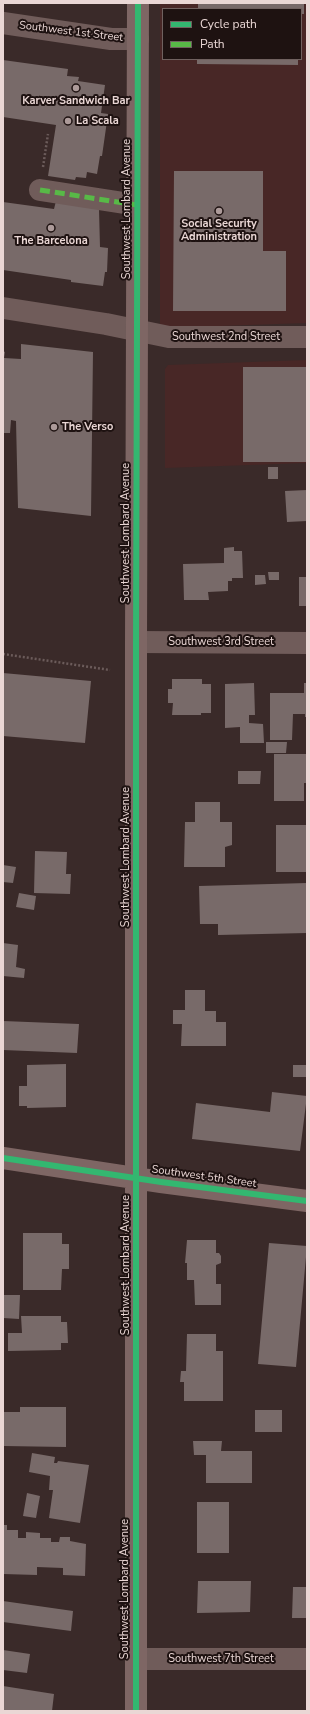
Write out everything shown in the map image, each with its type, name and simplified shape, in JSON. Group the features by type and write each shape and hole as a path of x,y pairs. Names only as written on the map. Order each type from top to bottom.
{"street":[{"name":"Southwest Lombard Avenue","path":"136,1711 136,330 138,3"},
{"name":"Southwest 1st Street","path":"3,23 111,39 138,39"},
{"path":"40,190 137,205"},
{"name":"Southwest 2nd Street","path":"3,308 136,330 169,337 307,336"},
{"name":"Southwest 3rd Street","path":"136,642 307,643"},
{"name":"Southwest 5th Street","path":"3,1158 307,1201"},
{"name":"Southwest 7th Street","path":"136,1659 307,1659"}],"path":[{"path":"3,654 110,670"}],"shaded area":[{"path":"160,3 307,3 307,323 160,328"},
{"path":"307,360 307,463 165,468 165,369 168,365"}],"building":[{"path":"198,3 304,3 304,14 302,14 302,8 198,8"},
{"name":"La Scala","path":"3,60 68,69 67,76 79,77 78,81 105,85 101,113 108,114 102,156 100,156 97,174 87,172 86,178 76,177 75,180 48,176 56,125 3,117"},
{"path":"197,60 298,60 298,65 197,64"},
{"name":"Social Security Administration","path":"174,171 263,171 263,251 286,251 286,311 173,311"},
{"name":"The Barcelona","path":"56,201 99,209 100,247 108,248 107,272 105,272 103,286 3,270 3,202 54,209"},
{"name":"The Verso","path":"21,344 93,352 91,516 18,508 16,421 11,420 10,433 3,433 3,351 5,352 4,358 21,359"},
{"path":"243,367 307,367 307,462 243,462"},
{"path":"268,467 278,467 278,479 268,479"},
{"path":"307,490 307,521 287,522 285,491"},
{"path":"234,547 234,551 242,551 243,578 232,578 232,581 228,581 228,591 208,592 209,600 184,600 183,564 224,563 224,548"},
{"path":"268,572 279,572 279,580 269,580"},
{"path":"255,575 265,575 266,584 255,585"},
{"path":"299,577 307,577 307,606 299,606"},
{"path":"3,673 91,681 85,743 3,736"},
{"path":"172,679 202,679 202,684 211,684 211,713 201,713 201,715 172,715 173,703 168,703 168,689 172,689"},
{"path":"254,683 255,715 249,715 249,723 263,724 264,743 240,743 240,727 225,728 225,684"},
{"path":"304,683 307,683 307,717 305,717 305,714 293,714 292,740 270,740 270,693 304,693"},
{"path":"266,742 287,742 286,753 266,753"},
{"path":"274,754 307,754 307,783 304,783 304,801 274,801"},
{"path":"238,771 261,771 260,784 238,784"},
{"path":"195,802 220,802 220,822 232,822 232,845 225,847 225,867 184,867 185,822 195,822"},
{"path":"276,825 307,825 307,872 276,872"},
{"path":"35,851 67,852 66,874 71,874 70,894 34,893"},
{"path":"3,865 16,867 13,883 3,882"},
{"path":"307,883 307,933 218,935 218,924 200,924 199,886"},
{"path":"19,893 36,896 34,910 16,907"},
{"path":"3,943 18,945 16,967 25,969 24,978 3,976"},
{"path":"185,990 205,990 205,1011 216,1011 216,1022 226,1022 226,1046 181,1046 182,1024 173,1024 173,1010 185,1010"},
{"path":"3,1021 79,1024 77,1053 3,1050"},
{"path":"66,1064 66,1107 27,1108 27,1106 19,1106 19,1086 27,1086 27,1065"},
{"path":"293,1065 307,1065 307,1077 293,1077"},
{"path":"272,1092 307,1096 300,1151 192,1139 196,1103 270,1112"},
{"path":"23,1233 62,1233 62,1244 69,1244 69,1269 62,1269 61,1290 23,1290"},
{"path":"187,1240 216,1240 216,1253 219,1253 221,1256 221,1263 216,1265 216,1284 221,1284 221,1305 195,1305 194,1280 187,1280 187,1263 185,1263"},
{"path":"269,1243 307,1246 296,1367 258,1364"},
{"path":"3,1295 20,1295 19,1319 3,1318"},
{"path":"21,1316 61,1316 61,1322 67,1322 68,1343 61,1343 61,1350 8,1351 8,1333 22,1333"},
{"path":"187,1334 216,1334 216,1351 223,1351 223,1401 184,1401 184,1382 180,1382 181,1371 186,1371"},
{"path":"20,1407 66,1407 66,1447 4,1446 4,1412 20,1412"},
{"path":"255,1410 282,1410 282,1432 255,1432"},
{"path":"193,1441 222,1441 221,1451 252,1451 252,1483 206,1483 206,1455 194,1455"},
{"path":"32,1453 55,1457 54,1463 57,1463 58,1461 89,1465 80,1523 49,1518 53,1490 49,1490 50,1476 29,1472"},
{"path":"27,1493 40,1496 36,1518 23,1516"},
{"path":"197,1502 229,1502 229,1553 197,1553"},
{"path":"3,1525 7,1525 7,1530 18,1530 18,1538 26,1538 26,1532 40,1533 40,1538 51,1538 51,1542 59,1542 60,1537 70,1537 70,1541 86,1544 85,1576 63,1575 63,1568 37,1567 37,1575 3,1574"},
{"path":"198,1581 251,1581 250,1612 197,1613"},
{"path":"293,1587 307,1587 307,1618 292,1618"},
{"path":"3,1601 73,1611 71,1631 3,1622"},
{"path":"3,1650 30,1654 27,1673 3,1670"},
{"path":"3,1686 54,1694 52,1711 3,1711"}],"marked path":[{"path":"40,190 137,205"}],"cycle path":[{"path":"136,1711 136,642 138,3"},
{"path":"3,1158 161,1182 307,1201"}],"place":[{"name":"Karver Sandwich Bar","path":"76,88"},
{"name":"La Scala","path":"68,121"},
{"name":"Social Security Administration","path":"219,211"},
{"name":"The Barcelona","path":"51,228"},
{"name":"The Verso","path":"54,427"}]}
